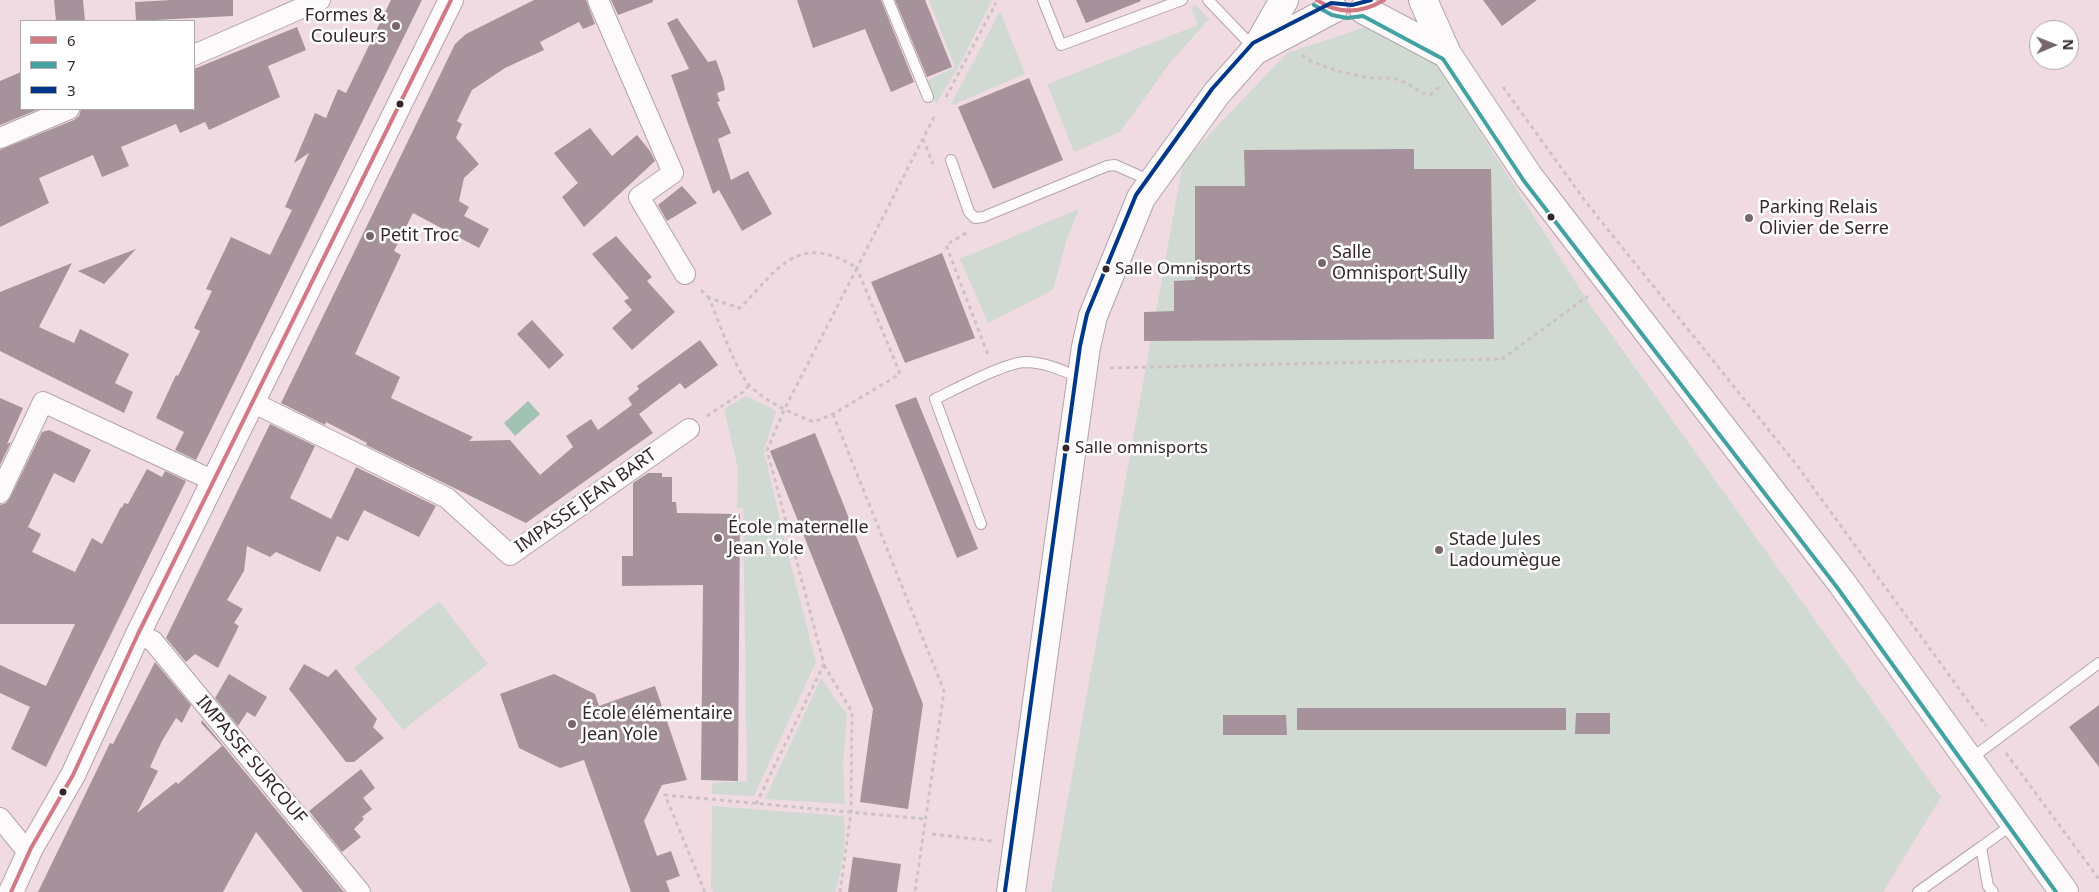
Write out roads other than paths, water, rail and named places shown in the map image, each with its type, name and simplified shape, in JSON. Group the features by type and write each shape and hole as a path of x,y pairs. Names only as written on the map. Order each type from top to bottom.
{"main road":[{"path":"1268,43 1284,0"},
{"path":"1422,0 1453,62 1529,177 1841,582 2013,824 2064,892"},
{"path":"1011,892 1082,379 1093,316 1141,198 1217,93 1268,43 1325,4 1347,12 1374,5 1453,62"}],"street":[{"path":"195,54 320,0"},
{"path":"11,892 31,848 73,775 138,634 451,0"},
{"path":"598,0 673,173 639,197 685,274"},
{"path":"0,138 67,110"},
{"path":"0,493 43,402 214,481"},
{"name":"IMPASSE JEAN BART","path":"252,402 447,498 510,555 688,430"},
{"name":"IMPASSE SURCOUF","path":"138,634 153,641 360,892"},
{"path":"0,818 22,845 31,848"}],"lane":[{"path":"888,0 928,97"},
{"path":"1044,0 1061,45 1182,0"},
{"path":"1208,0 1268,43"},
{"path":"951,160 969,212 975,218 983,217 1107,166 1115,165 1152,182"},
{"path":"981,524 935,399 995,371 1024,362 1052,366 1082,379"},
{"path":"1968,760 2099,664"},
{"path":"1918,892 2013,824"},
{"path":"1981,847 1988,886 1993,892"}],"place":[{"name":"Formes & Couleurs","path":"396,26"},
{"name":"Parking Relais Olivier de Serre","path":"1749,218"},
{"name":"Petit Troc","path":"370,236"},
{"name":"Salle Omnisport Sully","path":"1322,263"},
{"name":"Salle Omnisports","path":"1106,269"},
{"name":"Salle omnisports","path":"1066,448"},
{"name":"École maternelle Jean Yole","path":"718,538"},
{"name":"Stade Jules Ladoumègue","path":"1439,550"},
{"name":"École élémentaire Jean Yole","path":"572,724"}]}
